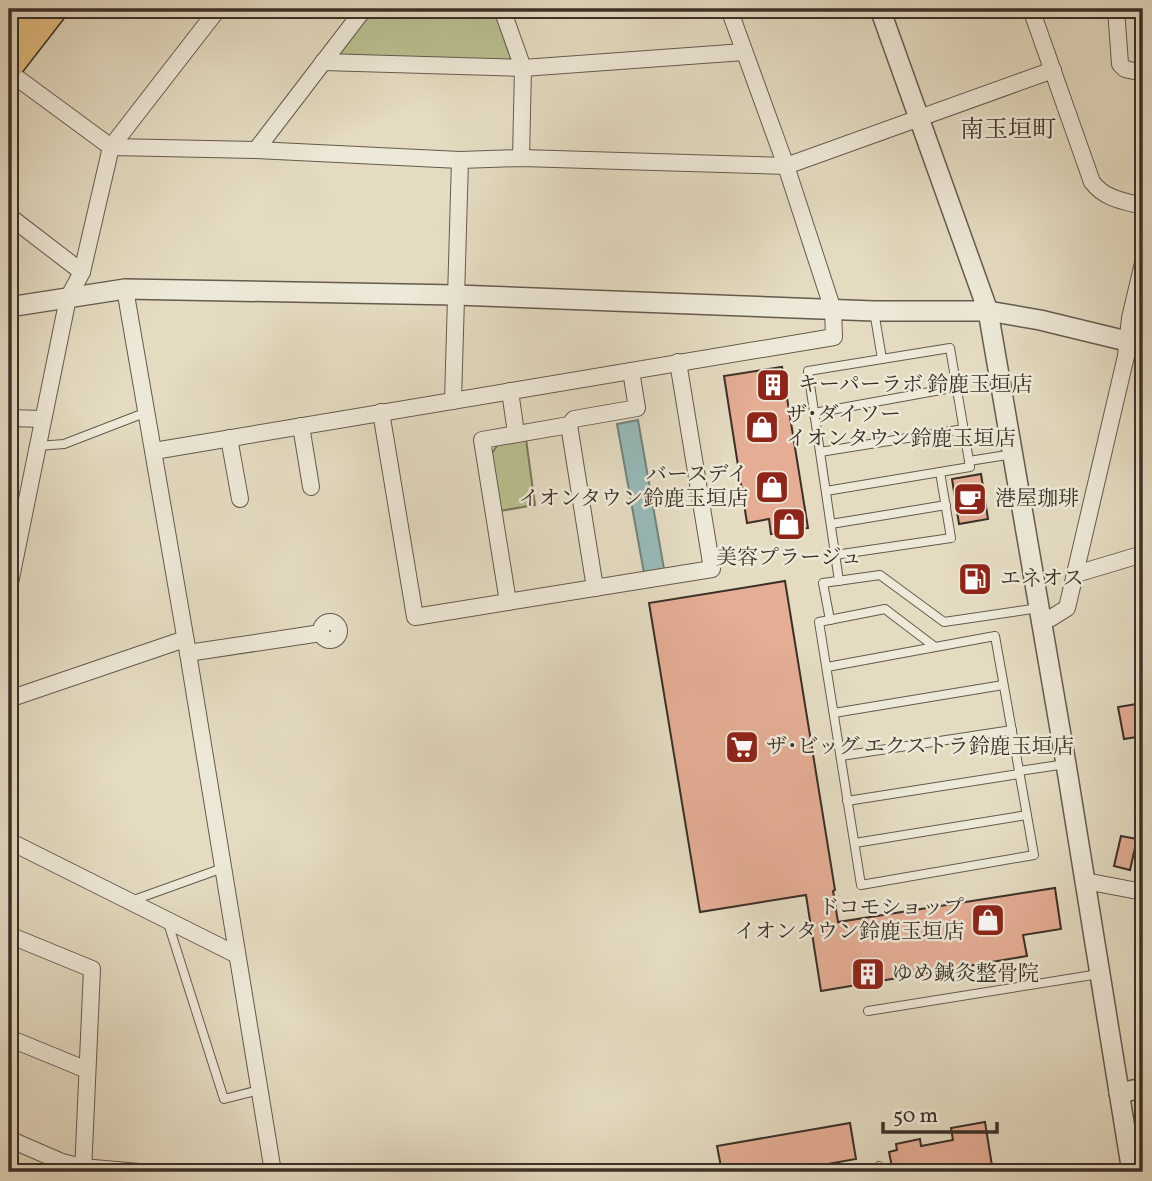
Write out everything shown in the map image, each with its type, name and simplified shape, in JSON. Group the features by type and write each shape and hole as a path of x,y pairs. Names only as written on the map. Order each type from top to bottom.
{"highway":[{"path":"9,35 29,9"},
{"path":"9,67 54,9"}],"street":[{"path":"9,588 68,298 82,272 111,147 218,9"},
{"path":"257,150 364,9"},
{"path":"502,9 523,68 521,158"},
{"path":"154,452 834,337 833,310 786,166 729,9"},
{"path":"880,9 988,311 1066,764 1132,1172"},
{"path":"1031,9 1092,182 1112,199 1143,206"},
{"path":"1116,9 1121,64 1125,69 1143,73"},
{"path":"323,62 523,68 744,52"},
{"path":"9,72 111,147 257,150 460,160 521,158 786,166 1053,70"},
{"path":"453,401 460,160"},
{"path":"9,216 82,272"},
{"path":"1040,614 1051,618 1067,608 1136,343 1130,318 1143,262"},
{"path":"9,307 125,289 456,295 874,312 988,311 1040,320 1136,343"},
{"path":"125,289 274,1172"},
{"path":"381,412 415,617 712,569 678,362"},
{"path":"595,588 569,425 573,419 638,408 631,370"},
{"path":"510,391 516,433"},
{"path":"9,418 43,419"},
{"path":"508,602 482,440 569,425"},
{"path":"301,426 311,486"},
{"path":"229,439 240,499"},
{"path":"1076,574 1143,554"},
{"path":"9,699 187,646 321,633"},
{"path":"9,841 237,955"},
{"path":"1085,881 1143,892"},
{"path":"9,935 92,969 83,1170"},
{"path":"9,1038 87,1070"},
{"path":"1119,1093 1143,1088"},
{"path":"9,1139 83,1170 139,1172"}],"lane":[{"path":"874,312 882,359"},
{"path":"826,491 970,467 950,348 808,371 839,581"},
{"path":"814,413 957,387"},
{"path":"38,446 64,444 147,412"},
{"path":"820,453 964,429"},
{"path":"969,461 1013,454"},
{"path":"835,555 951,538 940,472"},
{"path":"831,524 946,505"},
{"path":"830,620 823,583 880,575 944,622 1040,614"},
{"path":"827,667 995,636 1034,855 861,885 819,622 885,609 935,647"},
{"path":"834,713 1003,685"},
{"path":"841,756 1012,730"},
{"path":"847,801 1066,764"},
{"path":"855,843 1027,815"},
{"path":"131,901 223,868"},
{"path":"167,920 224,1099 259,1090"},
{"path":"869,1011 1099,974"}],"green space":[{"path":"370,9 494,9 511,58 506,63 341,58 337,51"},
{"path":"526,439 535,505 500,511 490,456 499,443"}],"water":[{"path":"638,420 664,569 644,573 617,424"}],"building":[{"path":"782,367 808,528 771,534 769,519 747,523 724,376"},
{"name":"港屋珈琲","path":"981,474 988,519 959,524 952,479"},
{"name":"ザ･ビッグ エクストラ鈴鹿玉垣店","path":"785,581 838,922 1055,888 1061,929 1023,935 1027,956 821,991 806,895 700,912 649,603"},
{"path":"1143,703 1143,736 1124,739 1118,707"},
{"path":"1121,836 1137,839 1130,870 1114,866"},
{"path":"985,1122 993,1172 893,1172 889,1152 897,1150 896,1144 920,1139 921,1146 953,1140 951,1128"},
{"path":"850,1123 856,1159 783,1172 722,1172 717,1146"}],"place":[{"name":"キーパーラボ 鈴鹿玉垣店","path":"773,385"},
{"name":"ザ･ダイソー イオンタウン鈴鹿玉垣店","path":"762,427"},
{"name":"バースデイ イオンタウン鈴鹿玉垣店","path":"772,487"},
{"name":"港屋珈琲","path":"970,499"},
{"name":"美容プラージュ","path":"789,524"},
{"name":"エネオス","path":"975,579"},
{"name":"ザ･ビッグ エクストラ鈴鹿玉垣店","path":"742,747"},
{"name":"ドコモショップ イオンタウン鈴鹿玉垣店","path":"988,920"},
{"name":"ゆめ鍼灸整骨院","path":"868,974"}],"district":[{"name":"南玉垣町","path":"1008,131"}]}
